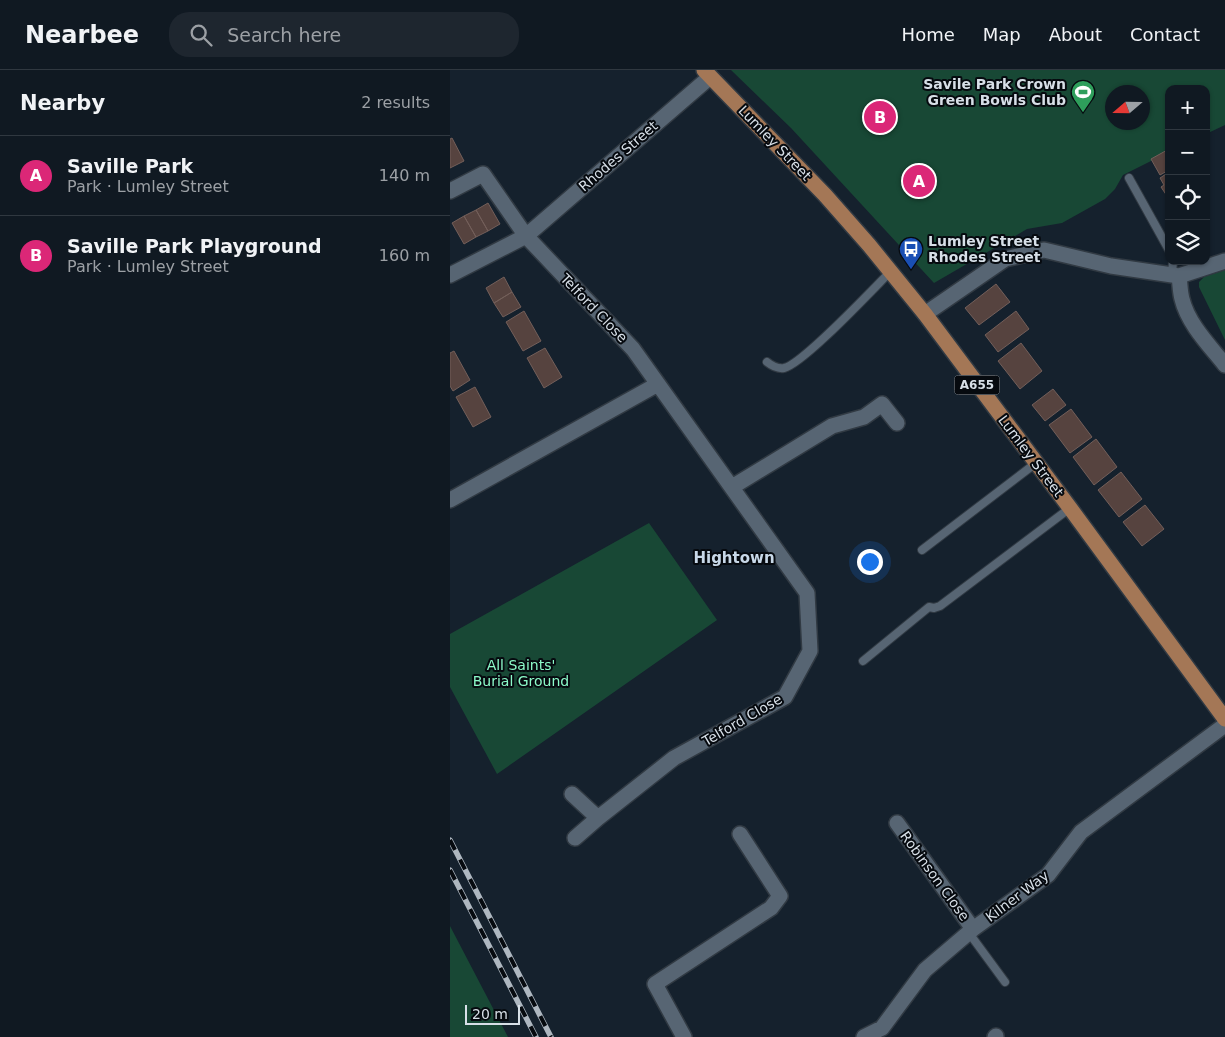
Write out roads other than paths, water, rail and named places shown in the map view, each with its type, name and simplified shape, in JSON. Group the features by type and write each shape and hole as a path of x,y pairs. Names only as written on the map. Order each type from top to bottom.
{"main road":[{"name":"Lumley Street","path":"707,73 825,196 869,245 925,314 1225,719"}],"street":[{"name":"Rhodes Street","path":"450,275 526,236 707,73"},
{"path":"450,191 483,174 526,236"},
{"name":"Telford Close","path":"526,236 633,349 807,594 810,651 785,697 674,758 575,838"},
{"path":"925,314 1005,259 1044,250 1111,266 1175,271 1225,261"},
{"path":"1175,271 1187,313 1225,365"},
{"path":"450,500 658,384"},
{"path":"732,487 832,426 864,417 882,404 897,424"},
{"name":"Kilner Way","path":"865,1037 882,1028 925,970 971,931 1048,875 1081,832 1225,725"},
{"path":"572,794 598,818"},
{"name":"Robinson Close","path":"897,823 971,931"},
{"path":"684,1037 655,984 771,908 780,896 740,834"}],"lane":[{"path":"1130,178 1165,243"},
{"path":"766,362 774,367 785,368 795,363 810,351 890,272"},
{"path":"922,550 1036,463"},
{"path":"863,661 930,607 940,606 1070,508"},
{"path":"971,931 1005,982"}],"railway":[{"path":"450,840 551,1037"},
{"path":"450,870 536,1037"}],"place":[{"name":"Savile Park Crown Green Bowls Club","path":"1083,113"},
{"name":"Saville Park Playground","path":"880,117"},
{"name":"Saville Park","path":"919,181"},
{"name":"Lumley Street Rhodes Street","path":"911,270"}],"district":[{"name":"Hightown","path":"734,558"}],"park label":[{"name":"All Saints' Burial Ground","path":"521,674"}]}
